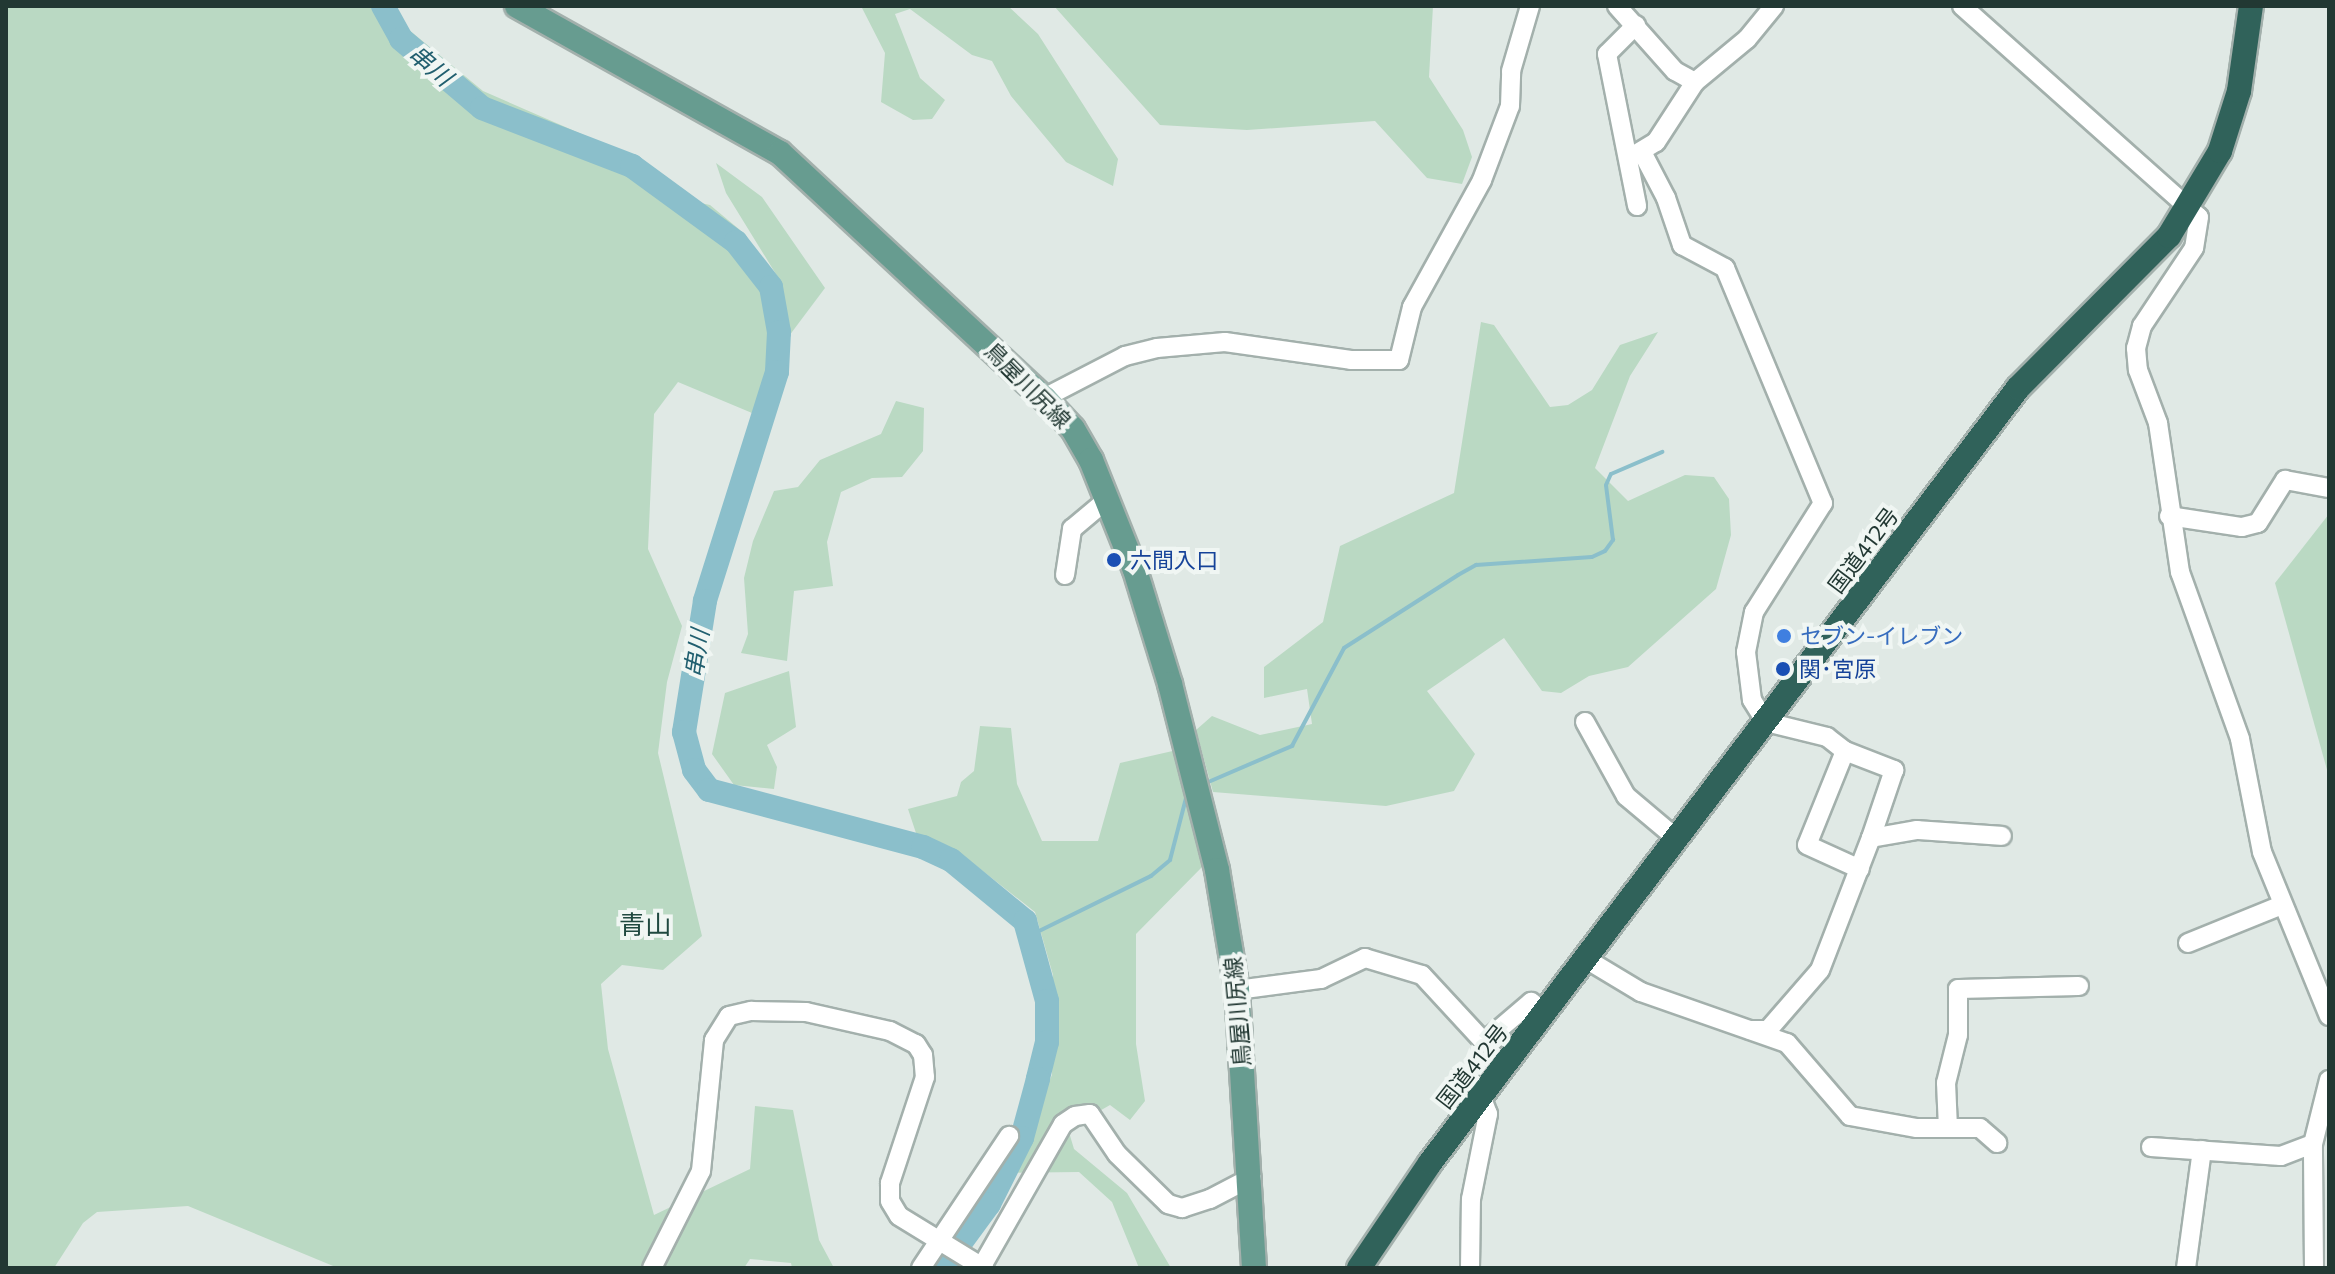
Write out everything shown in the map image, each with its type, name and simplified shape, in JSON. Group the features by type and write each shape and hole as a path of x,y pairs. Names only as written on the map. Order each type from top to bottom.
{"highway":[{"name":"国道412号","path":"1359,1268 1481,1096 1547,1013 2018,388 2148,262 2191,204 2220,151 2239,91 2251,6"}],"main road":[{"name":"鳥屋川尻線","path":"517,6 780,153 1044,398 1073,429 1109,498 1170,684 1210,835 1237,990 1252,1177 1254,1268"}],"street":[{"path":"1044,398 1125,356 1157,348 1225,342 1351,360 1399,360 1412,307 1482,180 1510,106 1511,71 1530,6"},
{"path":"1617,6 1675,71 1695,82"},
{"path":"1635,156 1656,142 1695,82 1747,39 1774,6"},
{"path":"1962,6 2191,204 2199,217 2194,248 2142,326 2136,348 2138,370 2158,423 2169,516 2180,572 2240,739 2262,852 2282,905 2314,970 2329,1016"},
{"path":"1636,25 1607,54 1635,156 1637,206"},
{"path":"1635,156 1666,198 1682,245 1725,268 1823,503 1754,612 1746,652 1752,700 1766,722 1827,737 1845,751 1894,770 1860,869 1820,970 1768,1030 1748,1030"},
{"path":"2169,516 2242,527 2258,523 2285,480 2329,488"},
{"path":"1065,575 1072,529 1109,498"},
{"path":"1585,722 1626,796 1677,839"},
{"path":"1845,751 1807,845 1860,869"},
{"path":"1871,838 1917,830 2002,836"},
{"path":"2188,943 2282,905"},
{"path":"1237,990 1321,979 1365,958 1422,975 1484,1042 1531,1002 1547,1013"},
{"path":"1586,959 1641,992 1787,1043 1850,1116 1871,1123 1980,1128 1997,1143"},
{"path":"1948,1128 1946,1083 1958,1035 1958,989 2079,986"},
{"path":"652,1268 697,1184 706,1149 714,1040 720,1026 740,1011 806,1012 890,1031 916,1044 923,1055 925,1077 890,1183 890,1201 899,1216 980,1265 1063,1124 1075,1116 1090,1114 1117,1154 1168,1204 1182,1208 1210,1199 1252,1177"},
{"path":"2314,1268 2313,1144 2329,1080"},
{"path":"1470,1268 1471,1199 1488,1114 1481,1096"},
{"path":"921,1268 944,1244 1009,1136"},
{"path":"2151,1147 2281,1156 2313,1144"},
{"path":"2313,1144 2329,1162"},
{"path":"2186,1268 2202,1150"}],"green space":[{"path":"6,6 388,6 397,20 483,91 593,139 696,202 710,205 740,230 772,322 767,371 752,413 678,382 654,414 648,549 682,626 667,682 658,753 702,936 663,970 622,965 601,984 608,1049 654,1215 750,1169 755,1106 793,1110 819,1240 834,1268 792,1268 791,1263 750,1259 744,1268 338,1268 188,1206 97,1212 83,1223 54,1268 6,1268"},
{"path":"861,6 1008,6 1038,34 1118,159 1113,186 1066,162 1011,96 992,61 972,55 910,9 895,14 920,78 945,100 932,119 913,120 881,102 885,53"},
{"path":"1054,6 1433,6 1429,77 1463,130 1472,157 1462,184 1427,178 1375,121 1247,130 1160,125"},
{"path":"716,163 762,197 825,288 789,336 779,279 726,193"},
{"path":"1481,322 1494,325 1550,407 1568,405 1592,390 1620,345 1658,332 1630,376 1595,468 1628,501 1685,475 1714,477 1729,499 1731,535 1716,589 1628,667 1589,676 1561,693 1542,691 1504,638 1427,691 1475,754 1454,791 1386,806 1213,792 1196,730 1212,716 1260,735 1312,724 1307,689 1264,698 1264,667 1323,622 1340,546 1454,493"},
{"path":"896,401 924,408 923,451 902,477 872,478 841,492 827,542 833,586 794,591 787,661 741,653 748,634 744,578 753,541 774,491 798,487 820,460 881,434"},
{"path":"2329,514 2329,777 2275,583"},
{"path":"789,671 796,727 767,745 777,767 774,789 734,785 712,754 725,693"},
{"path":"980,726 1011,728 1017,784 1042,841 1098,841 1120,763 1177,750 1203,866 1136,934 1136,1044 1145,1101 1130,1120 1110,1105 1068,1129 1074,1149 1127,1193 1171,1268 1139,1268 1112,1202 1079,1172 1005,1173 1052,1075 1053,975 1035,912 960,853 919,842 908,809 957,796 961,782 974,771"}],"waterway":[{"name":"串川","path":"383,6 401,39 482,108 632,166 736,242 771,287 779,332 777,372 705,601 684,732 694,770 709,790 923,847 951,860 1025,921 1047,1001 1047,1042 1022,1138 989,1204 942,1268"},
{"path":"1206,783 1292,746 1344,648 1458,575 1476,565 1592,557 1605,551 1613,540 1606,485 1611,474 1662,452"},
{"path":"1031,935 1151,876 1170,860 1186,798"}],"place":[{"name":"六間入口","path":"1114,560"},
{"name":"セブン-イレブン","path":"1784,636"},
{"name":"関･宮原","path":"1783,669"}],"district":[{"name":"青山","path":"645,924"}]}
